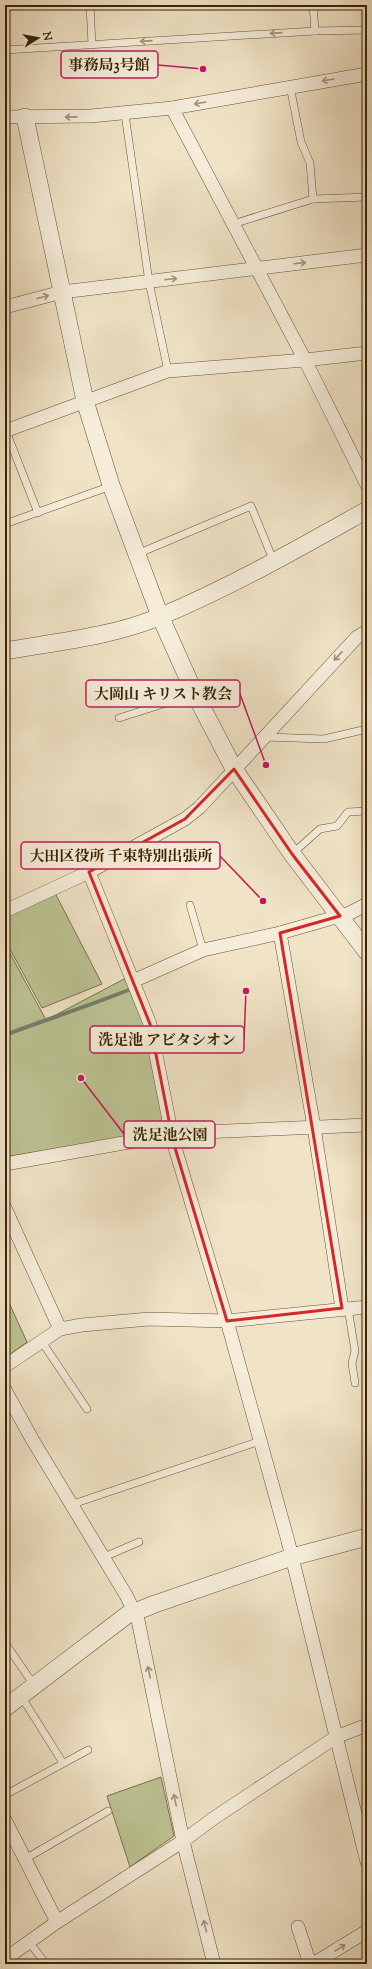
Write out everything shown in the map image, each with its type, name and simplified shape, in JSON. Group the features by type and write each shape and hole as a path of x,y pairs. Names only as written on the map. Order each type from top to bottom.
{"street":[{"path":"5,117 125,114 172,108 290,86 367,74"},
{"path":"172,108 305,360 367,485"},
{"path":"25,117 85,401 111,485 160,616 195,694 234,769 292,854 367,952"},
{"path":"5,307 62,292 367,255"},
{"path":"6,431 168,371 305,360 367,353"},
{"path":"5,651 112,632 160,616 225,587 274,562 367,510"},
{"path":"5,911 89,872 185,819 200,807 263,737 357,637 367,630"},
{"path":"89,872 150,1024 172,1135 227,1321 292,1557 367,1862"},
{"path":"133,981 203,950 280,933 340,916 367,904"},
{"path":"280,933 345,1308"},
{"path":"5,1164 172,1135 367,1125"},
{"path":"5,1208 60,1329"},
{"path":"5,1366 60,1329 82,1325 149,1319 227,1321 367,1307"},
{"path":"5,1390 32,1439 104,1556 138,1620 183,1841 214,1964"},
{"path":"5,1708 127,1615 292,1557 367,1537"},
{"path":"5,1959 57,1922 183,1841 214,1818 336,1736 367,1725"},
{"path":"5,1820 10,1841 25,1859 57,1922"},
{"path":"298,1928 310,1964"},
{"path":"313,1964 367,1931"}],"lane":[{"path":"90,5 92,45"},
{"path":"313,5 315,31"},
{"path":"5,50 315,31 367,30"},
{"path":"290,86 301,142 310,163 313,199"},
{"path":"125,114 148,282 168,371"},
{"path":"233,224 313,199 367,197"},
{"path":"6,431 38,513"},
{"path":"5,524 111,485"},
{"path":"137,554 251,506 274,562"},
{"path":"119,718 195,694"},
{"path":"263,737 324,739 367,729"},
{"path":"292,854 320,829 337,826 348,812 367,811"},
{"path":"190,906 203,950"},
{"path":"345,1308 355,1351 352,1363 355,1383"},
{"path":"42,1342 87,1409"},
{"path":"73,1504 260,1440"},
{"path":"104,1556 139,1542"},
{"path":"5,1643 34,1686"},
{"path":"20,1696 63,1763"},
{"path":"5,1795 88,1750"},
{"path":"25,1859 108,1811"},
{"path":"29,1942 46,1964"}],"highlighted area":[{"path":"234,769 292,854 340,916 280,933 342,1308 227,1321 173,1141 150,1024 89,872 185,819"}],"green space":[{"path":"55,893 102,984 42,1008 5,940 5,915"},
{"path":"5,944 46,1020 128,977 148,1025 166,1131 5,1157"},
{"path":"5,1294 27,1342 5,1358"},
{"path":"161,1777 174,1836 130,1867 107,1796"}],"waterway":[{"path":"5,1035 131,989"}],"place":[{"name":"事務局3号館","path":"203,69"},
{"name":"大岡山 キリスト教会","path":"266,765"},
{"name":"大田区役所 千束特別出張所","path":"263,901"},
{"name":"洗足池 アビタシオン","path":"246,991"},
{"name":"洗足池公園","path":"81,1078"}]}
